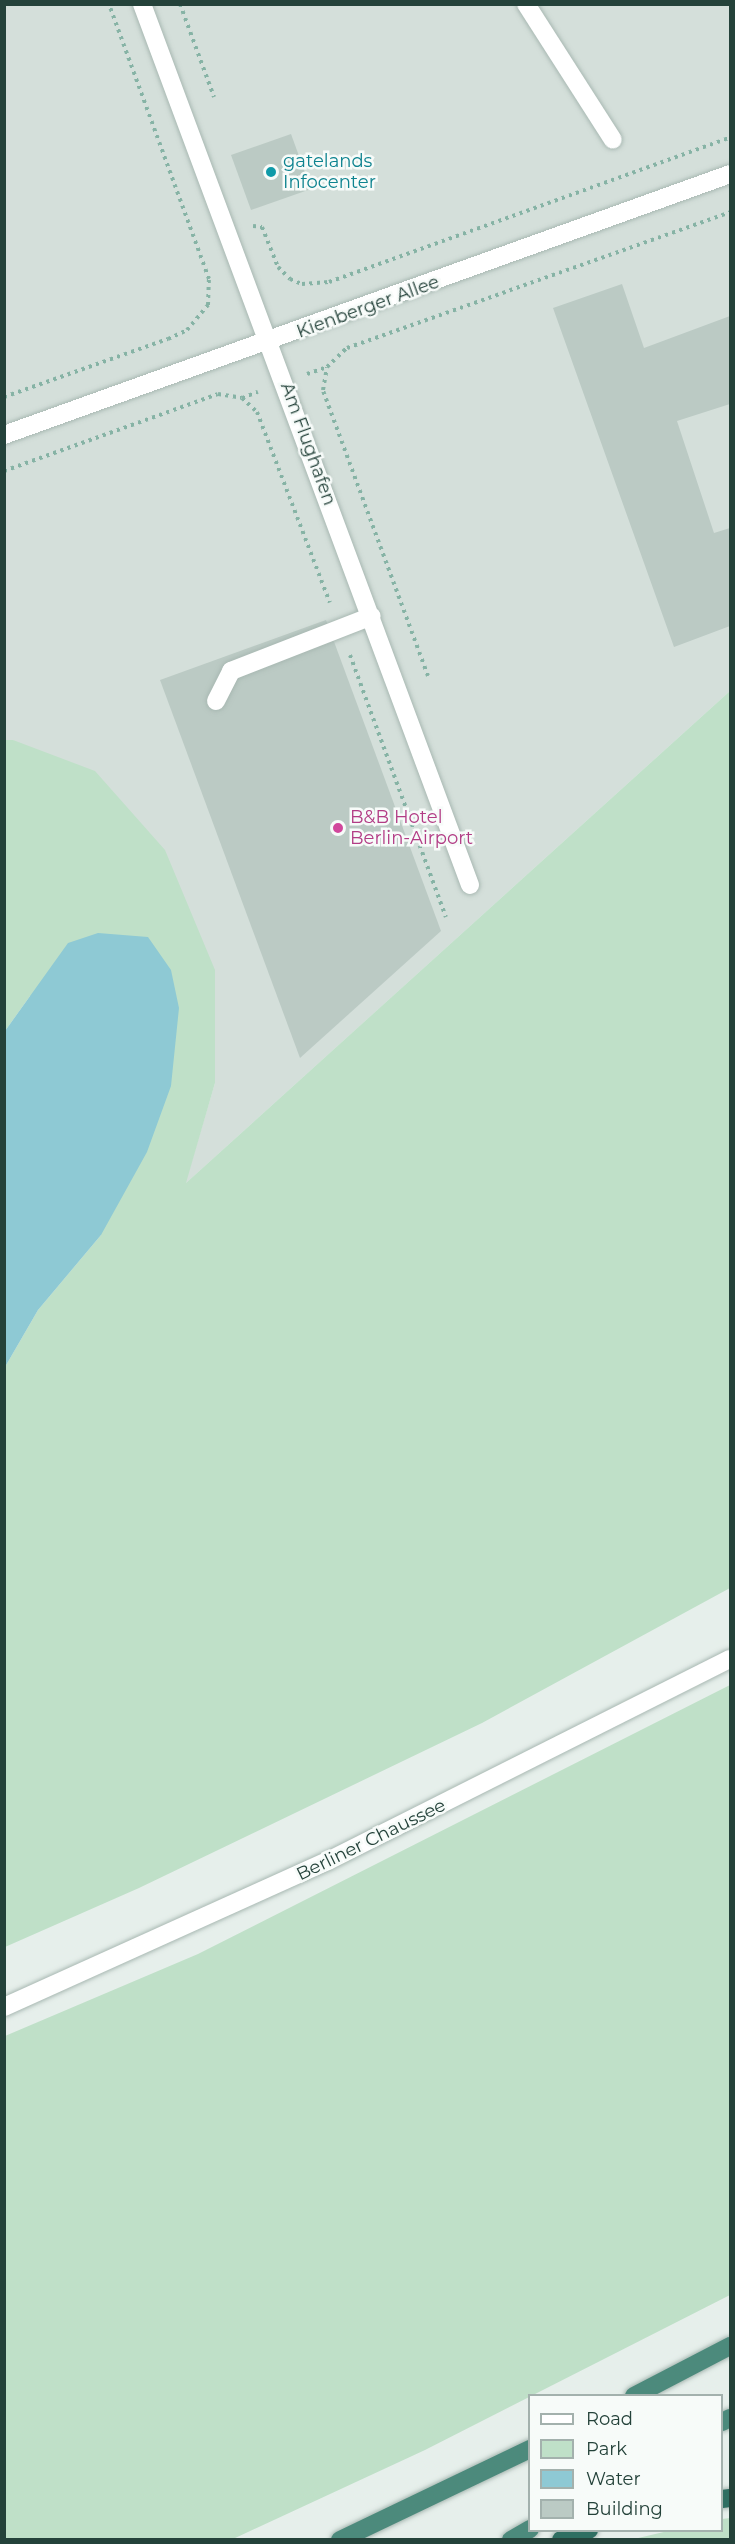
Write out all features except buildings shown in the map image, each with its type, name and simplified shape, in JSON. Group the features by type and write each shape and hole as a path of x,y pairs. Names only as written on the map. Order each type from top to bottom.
{"highway":[{"path":"638,2394 730,2346"},
{"path":"340,2540 528,2450"},
{"path":"511,2540 528,2530"},
{"path":"561,2540 583,2532"}],"street":[{"name":"Am Flughafen","path":"142,4 270,342 470,885"},
{"path":"526,4 613,140"},
{"name":"Kienberger Allee","path":"4,435 270,342 730,174"},
{"path":"216,702 231,671 372,616"},
{"name":"Berliner Chaussee","path":"4,2007 328,1862 730,1659"}],"path":[{"path":"4,398 168,339 187,330 208,305 208,279 109,4"},
{"path":"180,4 214,97"},
{"path":"229,234 262,227 279,267 290,279 302,284 329,282 730,138"},
{"path":"428,676 323,390 327,367 347,348 730,212"},
{"path":"4,471 218,394 242,398 257,412 446,917"}],"shaded area":[{"path":"4,5 730,5 730,691 185,1184 215,1083 13,740 5,740"}],"green space":[{"path":"730,691 730,1588 482,1723 139,1888 5,1947 5,1367 38,1310 101,1235 30,996 5,1031 5,740 13,740 95,771 165,850 215,970 215,1083 186,1183"},
{"path":"730,1685 730,2295 535,2394 528,2394 528,2398 425,2450 233,2539 5,2539 5,2036 198,1954"},
{"path":"730,2518 730,2539 634,2539 664,2532 723,2532 723,2519"}],"water":[{"path":"98,933 148,937 171,970 179,1008 171,1086 147,1152 101,1235 38,1310 5,1367 5,1031 68,943"}],"place":[{"name":"gatelands Infocenter","path":"271,172"},
{"name":"B&B Hotel Berlin-Airport","path":"338,828"}]}
